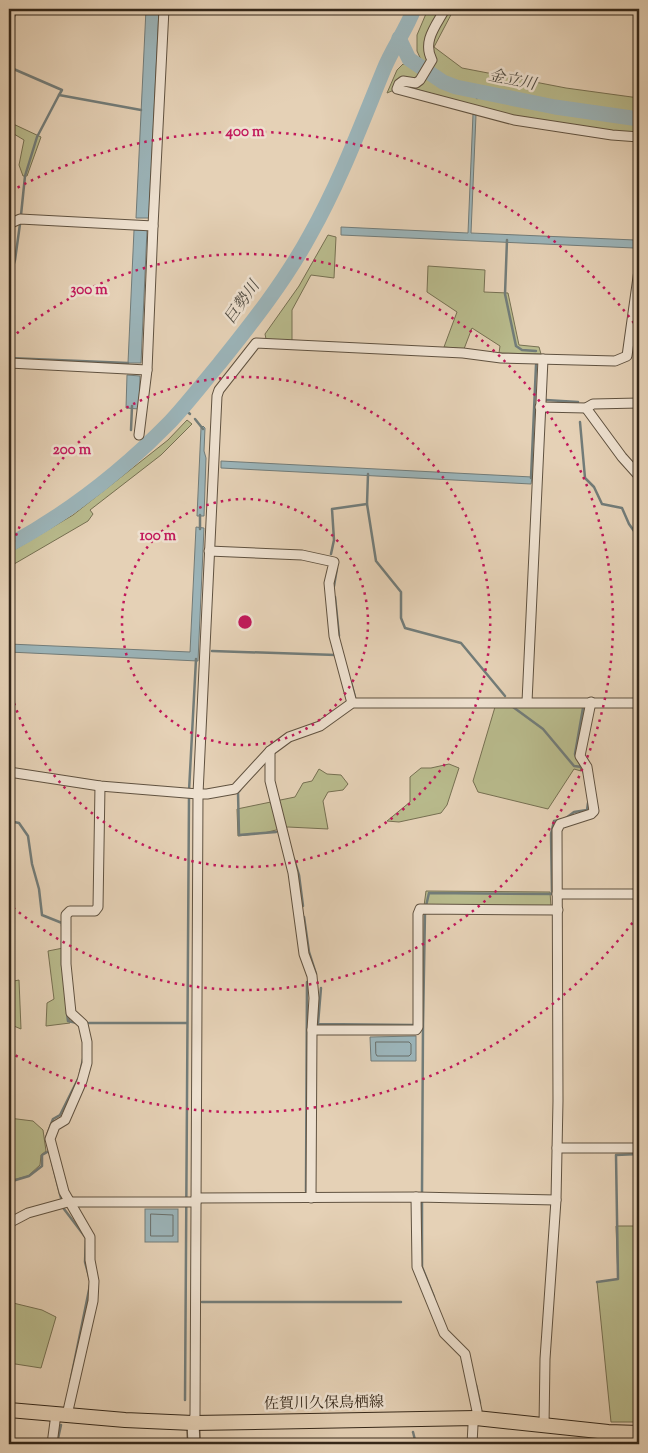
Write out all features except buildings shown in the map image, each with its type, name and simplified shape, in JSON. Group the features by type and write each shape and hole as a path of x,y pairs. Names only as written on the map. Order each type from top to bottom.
{"main road":[{"name":"佐賀川久保鳥栖線","path":"9,1410 194,1423 476,1418 608,1432 639,1433"}],"street":[{"path":"9,18 12,9"},
{"path":"140,435 147,370 164,9"},
{"path":"446,9 429,40 427,51 432,60 420,80 416,83 403,81 397,89 514,120 612,135 639,137"},
{"path":"9,224 20,219 153,226"},
{"path":"194,1444 198,794 213,464 217,396 219,390 256,343 463,353 501,358 615,361 627,356 639,270"},
{"path":"527,702 543,359"},
{"path":"9,363 147,370"},
{"path":"540,407 586,408 593,404 639,402"},
{"path":"586,408 622,457 639,476"},
{"path":"209,551 302,555 334,562 329,583 334,636 352,703"},
{"path":"544,1426 545,1359 556,1200 557,830 560,824 591,814 594,811 587,767 580,756 591,702"},
{"path":"9,772 100,786 207,794 235,788 270,751 289,737 320,726 352,703 639,703"},
{"path":"270,751 270,781 293,873 304,954 312,976 314,998 312,1030 311,1198"},
{"path":"52,1444 62,1415 93,1301 94,1282 90,1260 90,1237 68,1202 50,1139 55,1126 65,1120 82,1081 87,1063 83,1024 71,1013 66,964 66,916 70,911 95,911 98,907 100,786"},
{"path":"557,894 639,894"},
{"path":"312,1030 416,1030 418,1026 418,914 420,909 558,910"},
{"path":"557,1148 639,1148"},
{"path":"9,1223 28,1213 68,1202 181,1202 196,1200 416,1197 556,1200"},
{"path":"416,1197 417,1267 444,1333 465,1354 477,1411 472,1444"}],"green space":[{"path":"428,9 454,9 434,47 462,68 566,88 639,98 639,116 554,105 480,89 449,80 423,64 417,51 417,35"},
{"path":"403,64 411,65 450,89 551,111 639,124 638,135 517,117 404,86 387,93 397,70"},
{"path":"9,122 41,137 27,176 23,176 19,165 24,140 9,131"},
{"path":"328,235 336,237 334,278 311,275 292,310 292,341 266,339 265,334 299,286"},
{"path":"428,266 485,270 484,292 508,293 519,345 539,347 541,354 499,353 500,346 472,328 464,349 444,347 457,312 427,292"},
{"path":"187,420 192,424 161,455 90,510 93,514 88,521 9,567 9,553 73,515 168,440"},
{"path":"585,706 577,754 581,771 574,769 548,809 478,792 473,781 495,707"},
{"path":"449,764 459,768 447,805 441,813 399,822 387,821 410,802 410,777 421,768"},
{"path":"319,769 327,774 341,775 348,784 343,790 328,792 323,801 328,829 288,827 264,833 238,836 237,809 295,797 303,783 312,781"},
{"path":"426,891 550,892 551,907 424,906"},
{"path":"63,948 70,1023 46,1026 47,1003 54,999 48,951"},
{"path":"19,980 21,1029 9,1024 9,982"},
{"path":"9,1118 33,1121 43,1130 46,1151 41,1155 40,1165 28,1176 9,1181"},
{"path":"616,1226 639,1226 639,1422 611,1422 597,1282 618,1279"},
{"path":"9,1302 42,1310 56,1317 41,1368 9,1363"}],"water":[{"path":"146,9 159,9 149,218 136,218"},
{"path":"473,114 476,115 471,233 635,240 634,248 341,235 341,227 468,233"},
{"path":"134,230 147,230 141,363 128,363"},
{"path":"127,375 140,376 139,409 126,408"},
{"path":"203,426 205,428 204,451 206,458 204,516 197,516 201,428"},
{"path":"221,461 532,477 531,484 221,468"},
{"path":"196,527 204,528 198,661 9,652 9,644 190,652"},
{"path":"416,1036 416,1061 371,1061 370,1037"},
{"path":"145,1209 178,1209 178,1242 145,1242"}],"waterway":[{"name":"巨勢川","path":"9,545 73,505 114,474 152,440 189,401 256,317 290,269 321,215 350,153 387,62 414,9"},
{"name":"金立川","path":"399,38 409,59 443,82 456,87 555,107 639,119"},
{"path":"9,67 62,90 59,95"},
{"path":"477,98 478,93"},
{"path":"21,215 25,176 37,137 59,95 141,110"},
{"path":"9,277 15,260 20,224"},
{"path":"507,240 505,294 516,346 522,350 536,351"},
{"path":"9,358 128,363"},
{"path":"531,478 536,365"},
{"path":"546,400 578,402"},
{"path":"131,430 132,406"},
{"path":"182,407 190,414"},
{"path":"195,419 203,429"},
{"path":"580,422 585,478 594,487 602,504 622,508 629,524 639,538"},
{"path":"331,554 334,540 332,509 367,504 368,474"},
{"path":"367,504 376,561 401,592 401,618 405,628 461,643 505,696"},
{"path":"200,515 200,529"},
{"path":"334,586 337,568"},
{"path":"335,597 339,636"},
{"path":"212,651 336,655"},
{"path":"189,791 196,659"},
{"path":"351,682 355,697"},
{"path":"513,707 543,729 574,766 582,767 584,773"},
{"path":"633,707 639,707"},
{"path":"577,759 575,754 583,708"},
{"path":"240,790 238,792 239,835 276,832"},
{"path":"185,1400 189,796"},
{"path":"566,818 574,812 587,810 588,803"},
{"path":"426,906 429,893 552,894 551,834 554,821 560,820"},
{"path":"9,821 19,823 28,836 32,864 39,889 42,915 62,923 62,926"},
{"path":"294,859 299,875 303,906"},
{"path":"422,1193 425,912"},
{"path":"304,917 309,952 316,974"},
{"path":"62,941 62,966"},
{"path":"306,1191 307,982"},
{"path":"321,988 318,1024 413,1025"},
{"path":"67,1013 68,1021 77,1023"},
{"path":"89,1023 187,1023"},
{"path":"80,1073 83,1059"},
{"path":"46,1138 53,1119 60,1115 78,1079"},
{"path":"9,1182 29,1176 42,1166 42,1155 49,1151"},
{"path":"597,1282 618,1279 616,1155 639,1154"},
{"path":"51,1158 61,1198"},
{"path":"422,1202 422,1267 434,1297"},
{"path":"64,1209 86,1238 85,1262 90,1280"},
{"path":"70,1383 90,1285"},
{"path":"202,1302 401,1302"},
{"path":"476,1385 480,1403"},
{"path":"57,1443 61,1425"},
{"path":"413,1432 416,1444"}]}
